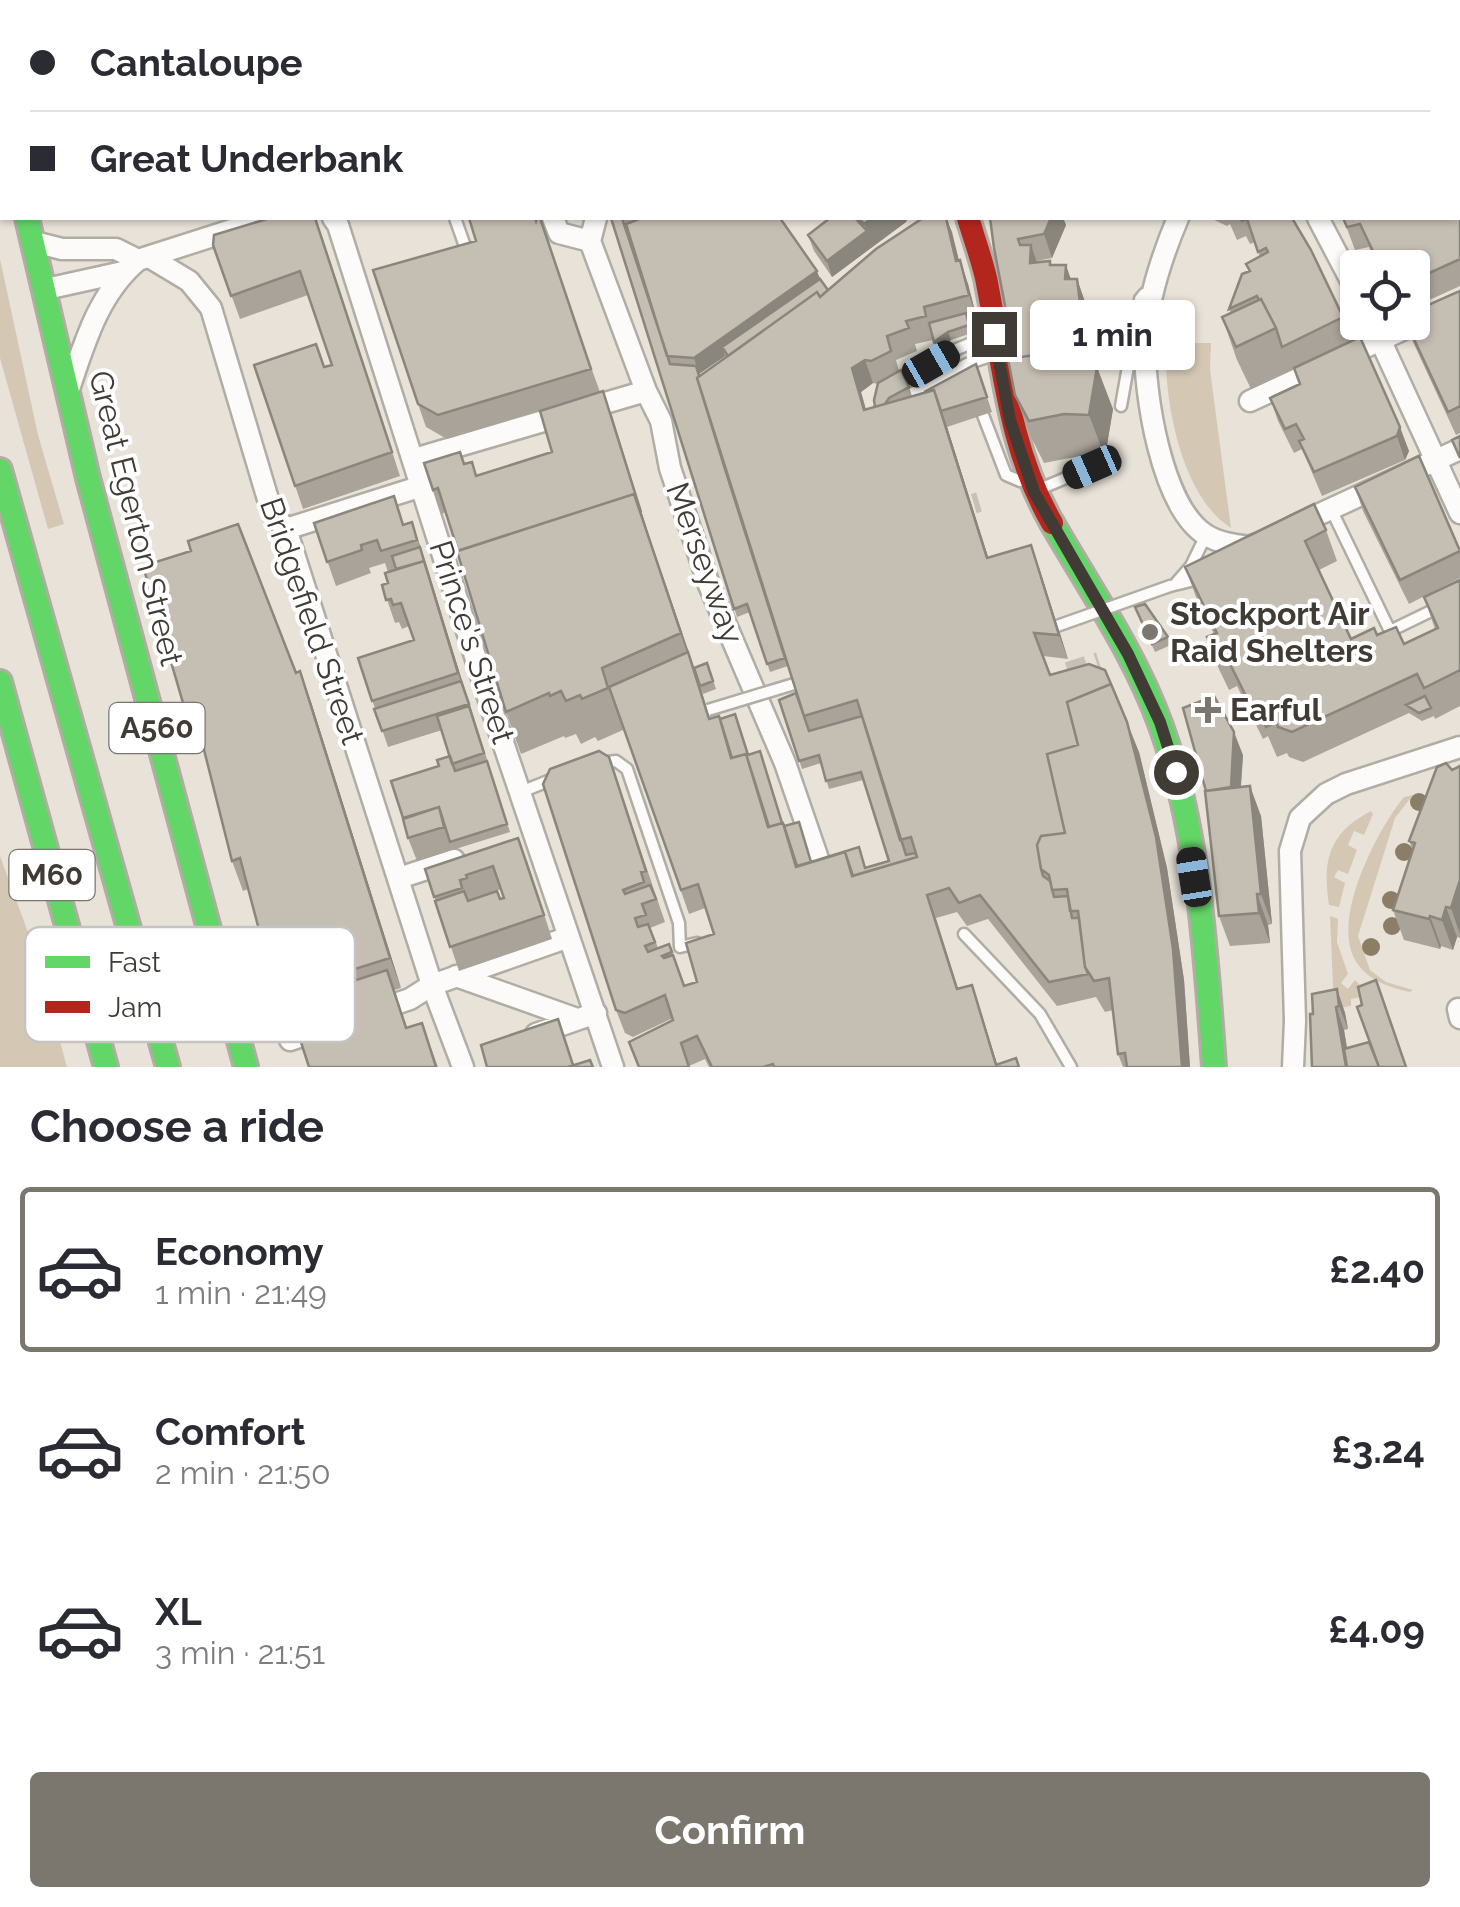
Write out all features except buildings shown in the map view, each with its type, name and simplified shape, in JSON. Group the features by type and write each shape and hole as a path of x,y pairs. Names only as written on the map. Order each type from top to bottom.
{"main road":[{"name":"Great Egerton Street","path":"28,220 88,478 209,927"},
{"path":"969,220 985,274 1010,420 1032,485 1128,654 1160,722 1176,772 1204,928 1214,1067"},
{"name":"M60","path":"0,470 129,927"},
{"name":"M60","path":"0,682 67,927"},
{"name":"M60","path":"99,1042 106,1067"},
{"name":"M60","path":"161,1042 168,1067"},
{"name":"Great Egerton Street","path":"239,1042 246,1067"}],"street":[{"path":"46,289 263,220"},
{"name":"Prince's Street","path":"334,220 367,285 422,486 520,792 527,837 569,937 586,1016 615,1057"},
{"path":"554,220 559,233 590,241 595,220"},
{"path":"1177,220 1154,293 1146,344 1156,429 1167,474 1181,508 1206,536 1247,552 1460,449"},
{"path":"1319,220 1340,260"},
{"name":"Merseyway","path":"590,241 646,391 668,416 670,468 708,585 785,762 827,884"},
{"path":"34,242 62,249 116,249 137,263"},
{"path":"70,388 99,308 137,263"},
{"name":"Bridgefield Street","path":"137,263 189,281 212,308 267,496 273,514 286,528 432,985 467,1061"},
{"path":"1430,313 1460,303"},
{"path":"1250,401 1360,340"},
{"path":"1380,340 1460,513"},
{"path":"414,459 646,391"},
{"path":"286,528 422,486"},
{"path":"1293,1067 1290,851 1300,818 1326,794 1346,784 1460,747"},
{"path":"399,878 481,852"},
{"path":"355,1018 410,999 432,985 569,937"},
{"path":"456,976 586,1016"},
{"path":"511,1043 586,1016"}],"lane":[{"path":"449,258 467,252 456,220"},
{"path":"1122,406 1140,299 1144,294 1154,293"},
{"path":"882,392 957,350 996,344"},
{"path":"911,394 996,344"},
{"path":"983,415 1006,475 1032,485 1092,467"},
{"path":"1331,509 1390,631 1460,598"},
{"path":"1174,584 1192,566 1206,536"},
{"path":"1044,631 1211,574"},
{"path":"708,710 794,684"},
{"path":"581,768 612,760 627,770 679,923 680,947 708,940"},
{"path":"520,792 566,774"},
{"path":"964,934 1040,1014 1071,1067"}],"shaded area":[{"path":"0,259 38,435 64,524 48,529 0,358"},
{"path":"1176,343 1211,343 1210,370 1231,528 1200,496 1180,450 1169,399 1166,353"},
{"path":"1413,795 1395,818 1358,936 1370,970 1386,982 1413,990 1410,992 1385,984 1363,971 1353,956 1349,918 1371,851 1404,797"},
{"path":"1371,811 1364,835 1354,831 1348,845 1357,850 1348,874 1338,870 1334,877 1345,883 1339,907 1329,905 1327,874 1332,849 1346,829"},
{"path":"0,856 26,927 25,1042 60,1042 67,1067 0,1067"},
{"path":"1330,916 1338,919 1337,942 1348,974 1341,983 1348,989 1355,980 1364,989 1361,997 1351,999 1351,1006 1334,1009"}],"tunnel":[{"path":"945,512 979,502"},
{"path":"1068,672 1099,662"}],"traffic: fast":[{"path":"27,220 88,478 208,927"},
{"path":"0,470 129,927"},
{"path":"1052,523 1138,673 1174,766 1199,894 1214,1067"},
{"path":"0,682 67,927"},
{"path":"99,1042 106,1067"},
{"path":"161,1042 168,1067"},
{"path":"239,1042 246,1067"}],"traffic: jam":[{"path":"969,220 986,278 1016,434 1037,494 1052,523"}],"place":[{"name":"Stockport Air Raid Shelters","path":"1150,632"},
{"name":"Earful","path":"1208,710"}],"route":[{"path":"994,334 1010,420 1034,492 1128,654 1160,722 1176,772"}]}
